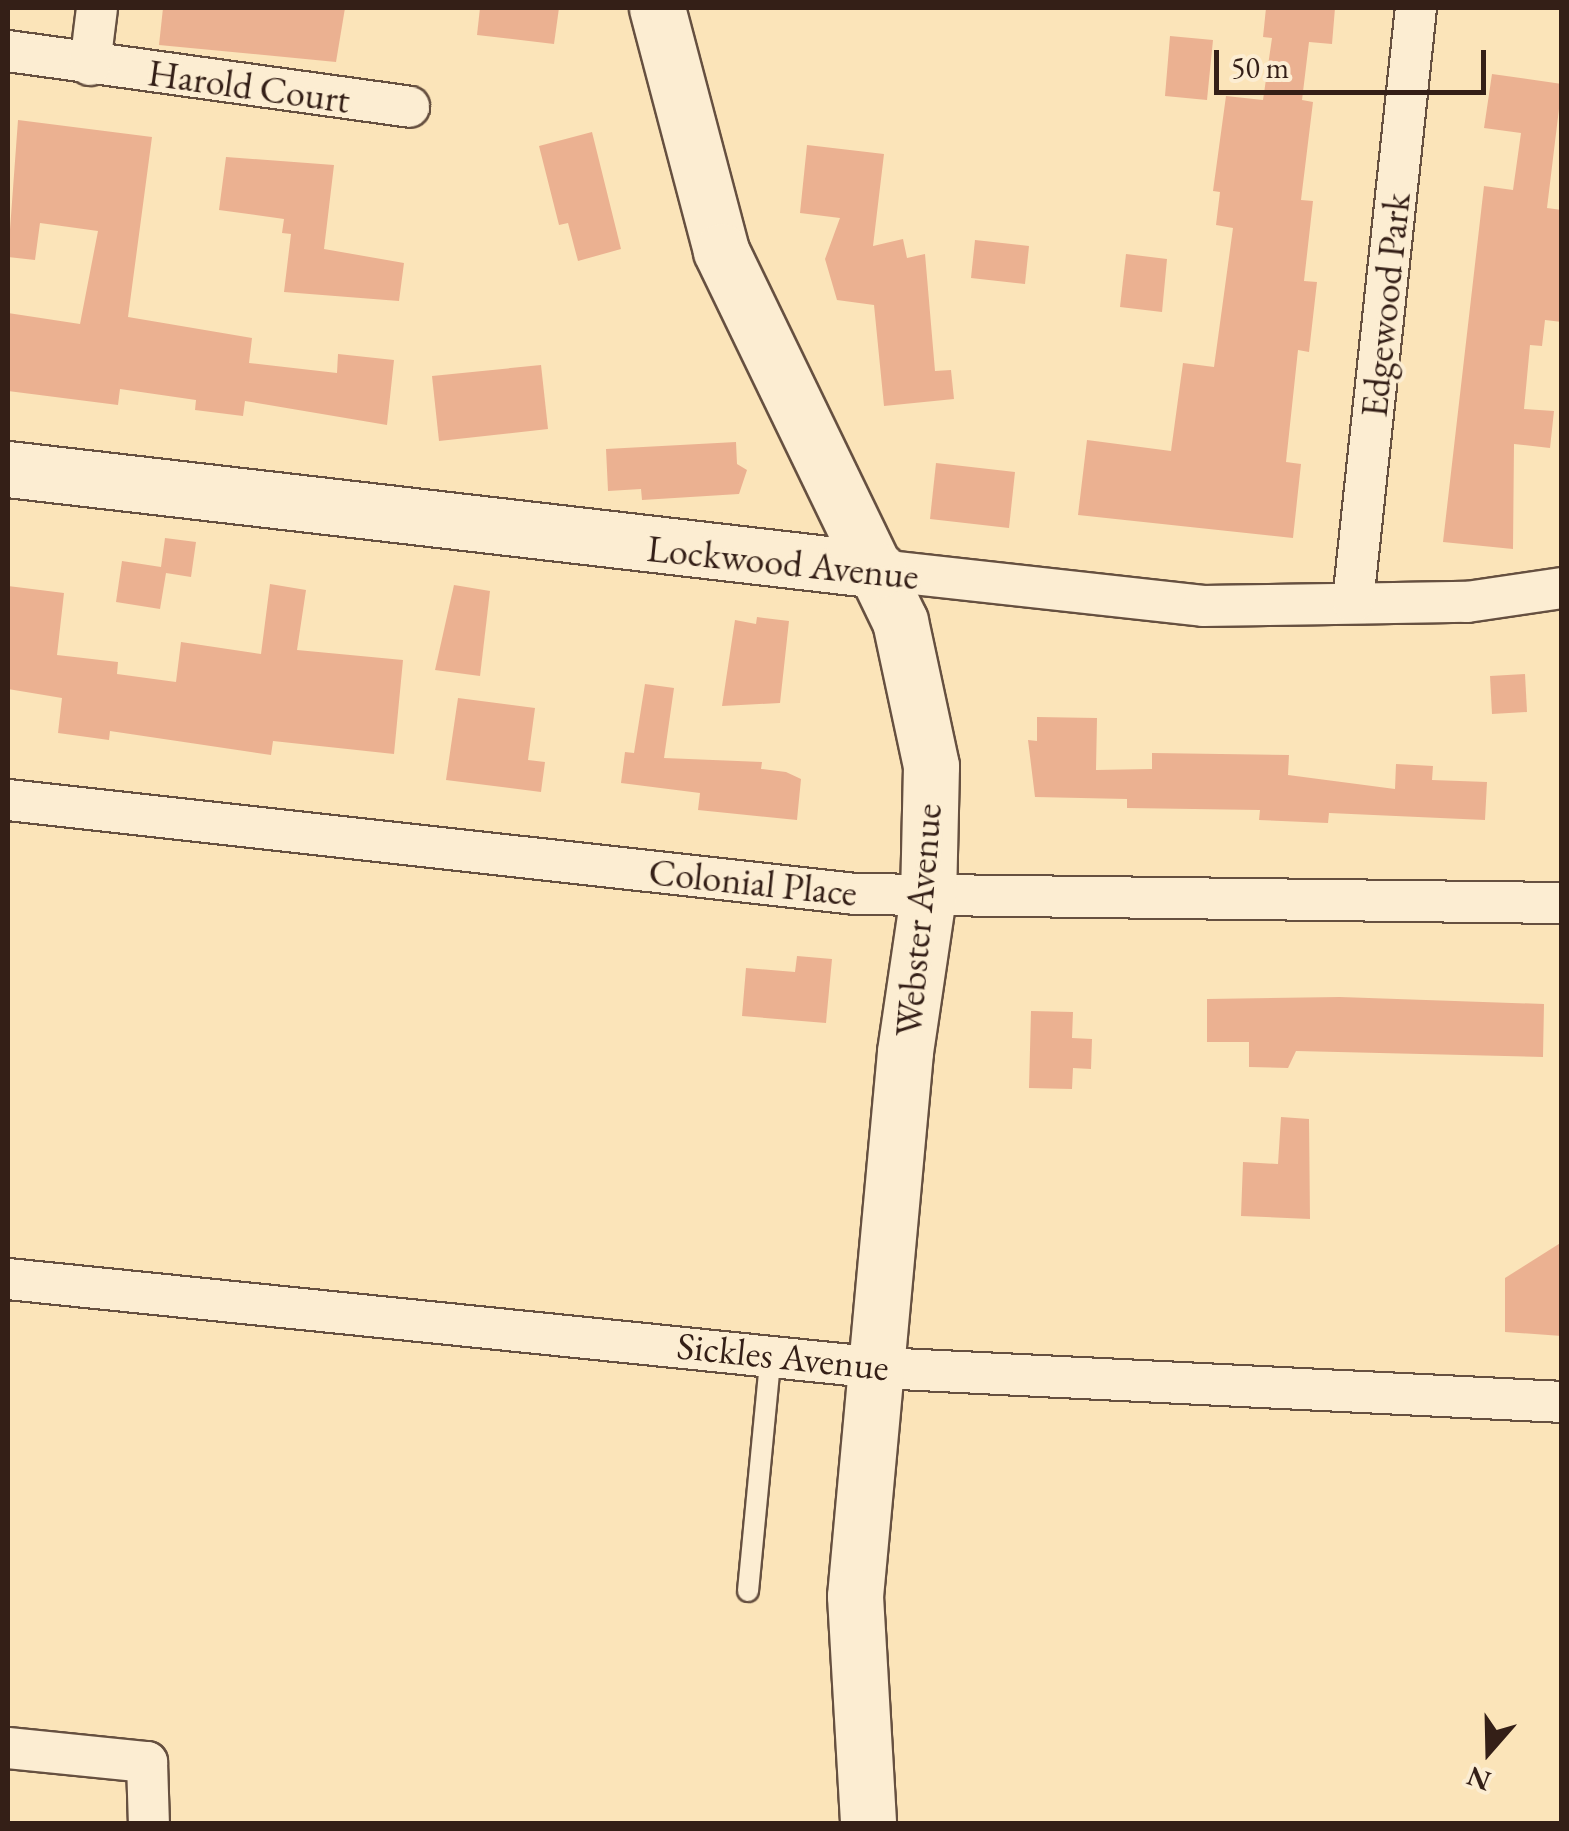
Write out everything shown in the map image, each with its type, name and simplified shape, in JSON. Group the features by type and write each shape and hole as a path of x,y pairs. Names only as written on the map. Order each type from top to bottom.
{"street":[{"path":"90,65 97,8"},
{"name":"Webster Avenue","path":"657,8 721,251 878,570 926,726 928,896 905,1052 880,1368 855,1596 868,1824"},
{"name":"Edgewood Park","path":"1353,602 1416,8"},
{"name":"Harold Court","path":"8,51 409,108"},
{"name":"Lockwood Avenue","path":"8,469 1203,606 1467,602 1562,588"},
{"name":"Colonial Place","path":"8,800 854,894 1562,903"},
{"name":"Sickles Avenue","path":"8,1279 880,1368 1562,1402"},
{"path":"8,1748 148,1762 149,1824"}],"lane":[{"path":"748,1591 771,1354"}],"building":[{"path":"163,8 345,8 336,62 159,45"},
{"path":"480,8 559,8 554,44 477,35"},
{"path":"1266,8 1335,8 1332,44 1309,42 1302,100 1313,102 1301,200 1313,201 1304,281 1317,282 1309,352 1298,350 1286,462 1301,464 1293,538 1078,515 1087,440 1171,451 1183,363 1214,367 1233,228 1216,225 1220,192 1213,191 1226,96 1263,100 1272,38 1263,37"},
{"path":"1170,36 1213,40 1207,100 1165,96"},
{"path":"1492,74 1562,84 1547,208 1562,210 1562,322 1545,320 1542,346 1530,345 1524,409 1554,411 1550,448 1514,444 1513,549 1443,542 1484,186 1513,190 1521,133 1484,128"},
{"path":"18,120 152,137 128,317 252,338 249,363 337,373 338,354 394,360 387,425 245,401 243,416 195,410 196,400 120,389 118,405 8,391 8,313 80,324 98,231 40,223 35,260 8,257"},
{"path":"592,132 621,249 578,261 568,223 559,225 539,146"},
{"path":"807,145 884,154 873,246 903,239 907,258 925,254 935,371 951,370 954,399 884,406 874,305 837,300 825,259 840,218 800,213"},
{"path":"226,157 334,165 324,249 404,263 399,301 284,292 291,234 282,233 284,219 219,210"},
{"path":"975,240 1029,246 1025,284 971,278"},
{"path":"1126,254 1167,259 1162,312 1120,307"},
{"path":"541,365 548,429 439,441 432,376"},
{"path":"736,442 737,464 747,470 739,494 642,500 641,489 608,491 606,449"},
{"path":"936,463 1015,472 1009,528 930,519"},
{"path":"165,538 196,542 191,577 166,573 160,609 116,602 122,561 161,567"},
{"path":"270,584 306,590 297,650 403,660 394,754 273,741 271,755 110,731 109,740 58,733 62,698 8,689 8,586 64,593 57,655 118,662 117,674 176,682 181,642 261,654"},
{"path":"454,585 490,591 480,676 435,670"},
{"path":"757,617 789,621 780,703 722,706 735,620 756,624"},
{"path":"1525,674 1527,712 1492,714 1490,676"},
{"path":"645,684 674,688 664,758 762,762 761,769 786,772 801,779 797,820 698,810 700,793 621,783 625,752 634,753"},
{"path":"458,698 535,708 528,760 545,762 541,792 446,780"},
{"path":"1037,717 1097,718 1096,770 1152,769 1152,753 1289,755 1288,775 1395,789 1396,764 1433,766 1432,780 1487,782 1485,820 1329,813 1328,823 1259,820 1260,810 1127,808 1127,799 1035,797 1028,740 1037,741"},
{"path":"797,956 832,959 826,1023 742,1016 746,968 795,972"},
{"path":"1340,997 1544,1004 1543,1057 1296,1051 1288,1068 1249,1067 1249,1042 1207,1042 1207,999"},
{"path":"1031,1011 1073,1012 1072,1038 1092,1039 1091,1069 1073,1068 1072,1089 1029,1088"},
{"path":"1281,1117 1309,1119 1310,1219 1241,1216 1243,1162 1278,1164"},
{"path":"1562,1242 1562,1336 1505,1332 1505,1278"}]}
